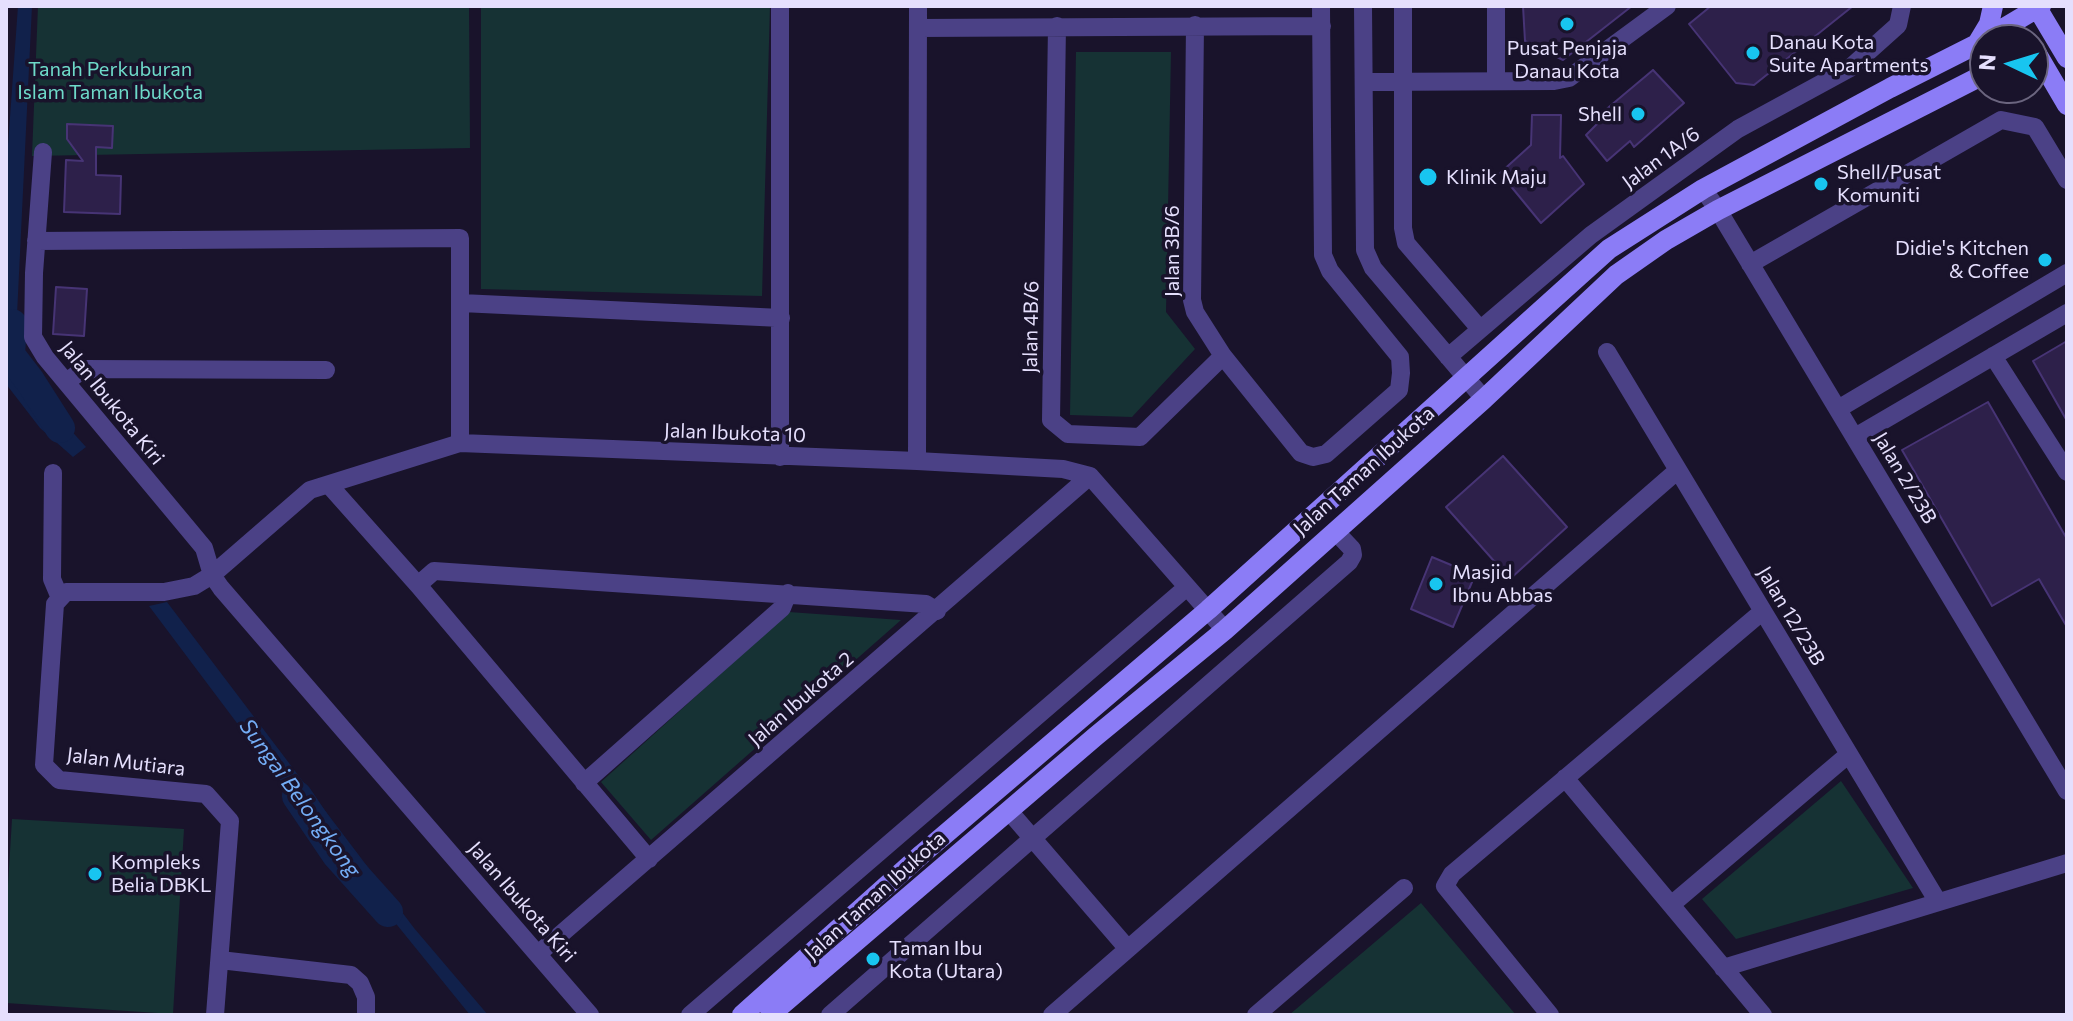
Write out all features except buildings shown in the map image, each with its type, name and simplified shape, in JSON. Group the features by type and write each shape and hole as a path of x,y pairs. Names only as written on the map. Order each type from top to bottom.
{"main road":[{"name":"Jalan Taman Ibukota","path":"2013,13 2038,7"},
{"path":"2038,7 2060,30 2067,58"},
{"name":"Jalan Taman Ibukota","path":"742,1015 922,854 1208,610 1599,257 1703,189 1969,48"},
{"path":"2049,74 2067,105"},
{"path":"2049,81 2054,83"},
{"name":"Jalan Taman Ibukota","path":"770,1015 1225,630 1484,399 1616,275 1666,240 1718,210 1969,82"}],"street":[{"path":"780,6 780,457"},
{"path":"917,461 918,6"},
{"name":"Jalan 3B/6","path":"1195,25 1192,300 1195,312 1223,356 1301,453 1313,457 1326,454 1399,390 1400,357 1330,271 1323,255 1321,6"},
{"path":"1363,6 1365,250 1373,268 1484,399"},
{"path":"1403,6 1403,228 1406,243 1480,329"},
{"path":"1496,6 1496,81"},
{"path":"1364,82 1554,81 1569,78 1667,6"},
{"name":"Jalan 1A/6","path":"1448,357 1591,235 1738,129 1850,68 1898,25 1902,6"},
{"name":"Jalan 4B/6","path":"1057,26 1051,420 1068,434 1140,437 1223,356"},
{"path":"918,28 1322,26"},
{"path":"1750,264 2001,120 2035,127 2067,180"},
{"name":"Jalan Ibukota Kiri","path":"43,152 33,337 66,382 204,548 212,575 590,1015"},
{"name":"Jalan 2/23B","path":"1703,189 2067,791"},
{"path":"36,241 460,238 460,443"},
{"path":"1838,409 2067,273"},
{"path":"461,303 781,318"},
{"path":"1855,437 2067,313"},
{"name":"Jalan 12/23B","path":"1607,352 1938,902"},
{"path":"1993,356 2067,472"},
{"path":"66,382 84,369 326,370"},
{"name":"Jalan Ibukota 10","path":"212,575 310,490 460,443 917,461 1063,469 1090,476"},
{"path":"1052,1015 1678,470"},
{"path":"53,473 52,579 60,598 66,592 164,592 194,586 212,575"},
{"path":"1090,476 1225,630"},
{"name":"Jalan Ibukota 2","path":"538,954 1090,476"},
{"path":"329,485 418,585 649,859"},
{"path":"830,1015 1349,562 1352,549 1335,531"},
{"path":"418,585 434,571 788,593 926,604 937,611"},
{"path":"690,1015 1187,587"},
{"path":"584,783 782,608 788,593"},
{"name":"Jalan Mutiara","path":"60,598 55,604 44,765 59,780 206,794 230,821 215,1015"},
{"path":"1550,1015 1445,886 1452,874 1763,611"},
{"path":"1671,905 1849,754"},
{"path":"1565,778 1763,1015"},
{"path":"1009,811 1128,949"},
{"path":"901,832 922,854"},
{"path":"1723,968 2067,863"},
{"path":"1256,1015 1404,888"},
{"path":"220,960 351,975 360,983 366,997 366,1015"}],"green space":[{"name":"Tanah Perkuburan Islam Taman Ibukota","path":"38,6 469,6 470,148 32,156"},
{"path":"481,6 770,6 762,296 481,289"},
{"path":"1076,52 1171,52 1166,312 1195,349 1132,417 1070,415"},
{"path":"789,612 901,620 651,840 601,782"},
{"path":"1841,781 1913,888 1736,939 1702,899"},
{"name":"Kompleks Belia DBKL","path":"12,819 184,829 173,1014 6,1003 6,918"},
{"path":"1421,903 1516,1015 1289,1015"}],"water":[{"path":"18,6 32,6 15,356 18,372 86,447 73,457 40,428 6,384 6,173"},
{"path":"167,602 414,928 488,1015 470,1015 282,783 149,606"}],"waterway":[{"name":"Sungai Belongkong","path":"12,324 10,355 60,428"},
{"name":"Sungai Belongkong","path":"297,796 337,855 388,912"}],"place":[{"name":"Pusat Penjaja Danau Kota","path":"1567,24"},
{"name":"Danau Kota Suite Apartments","path":"1753,53"},
{"name":"Shell","path":"1638,114"},
{"name":"Klinik Maju","path":"1428,177"},
{"name":"Shell/Pusat Komuniti","path":"1821,184"},
{"name":"Didie's Kitchen & Coffee","path":"2045,260"},
{"name":"Masjid Ibnu Abbas","path":"1436,584"},
{"name":"Kompleks Belia DBKL","path":"95,874"},
{"name":"Taman Ibu Kota (Utara)","path":"873,959"}]}
